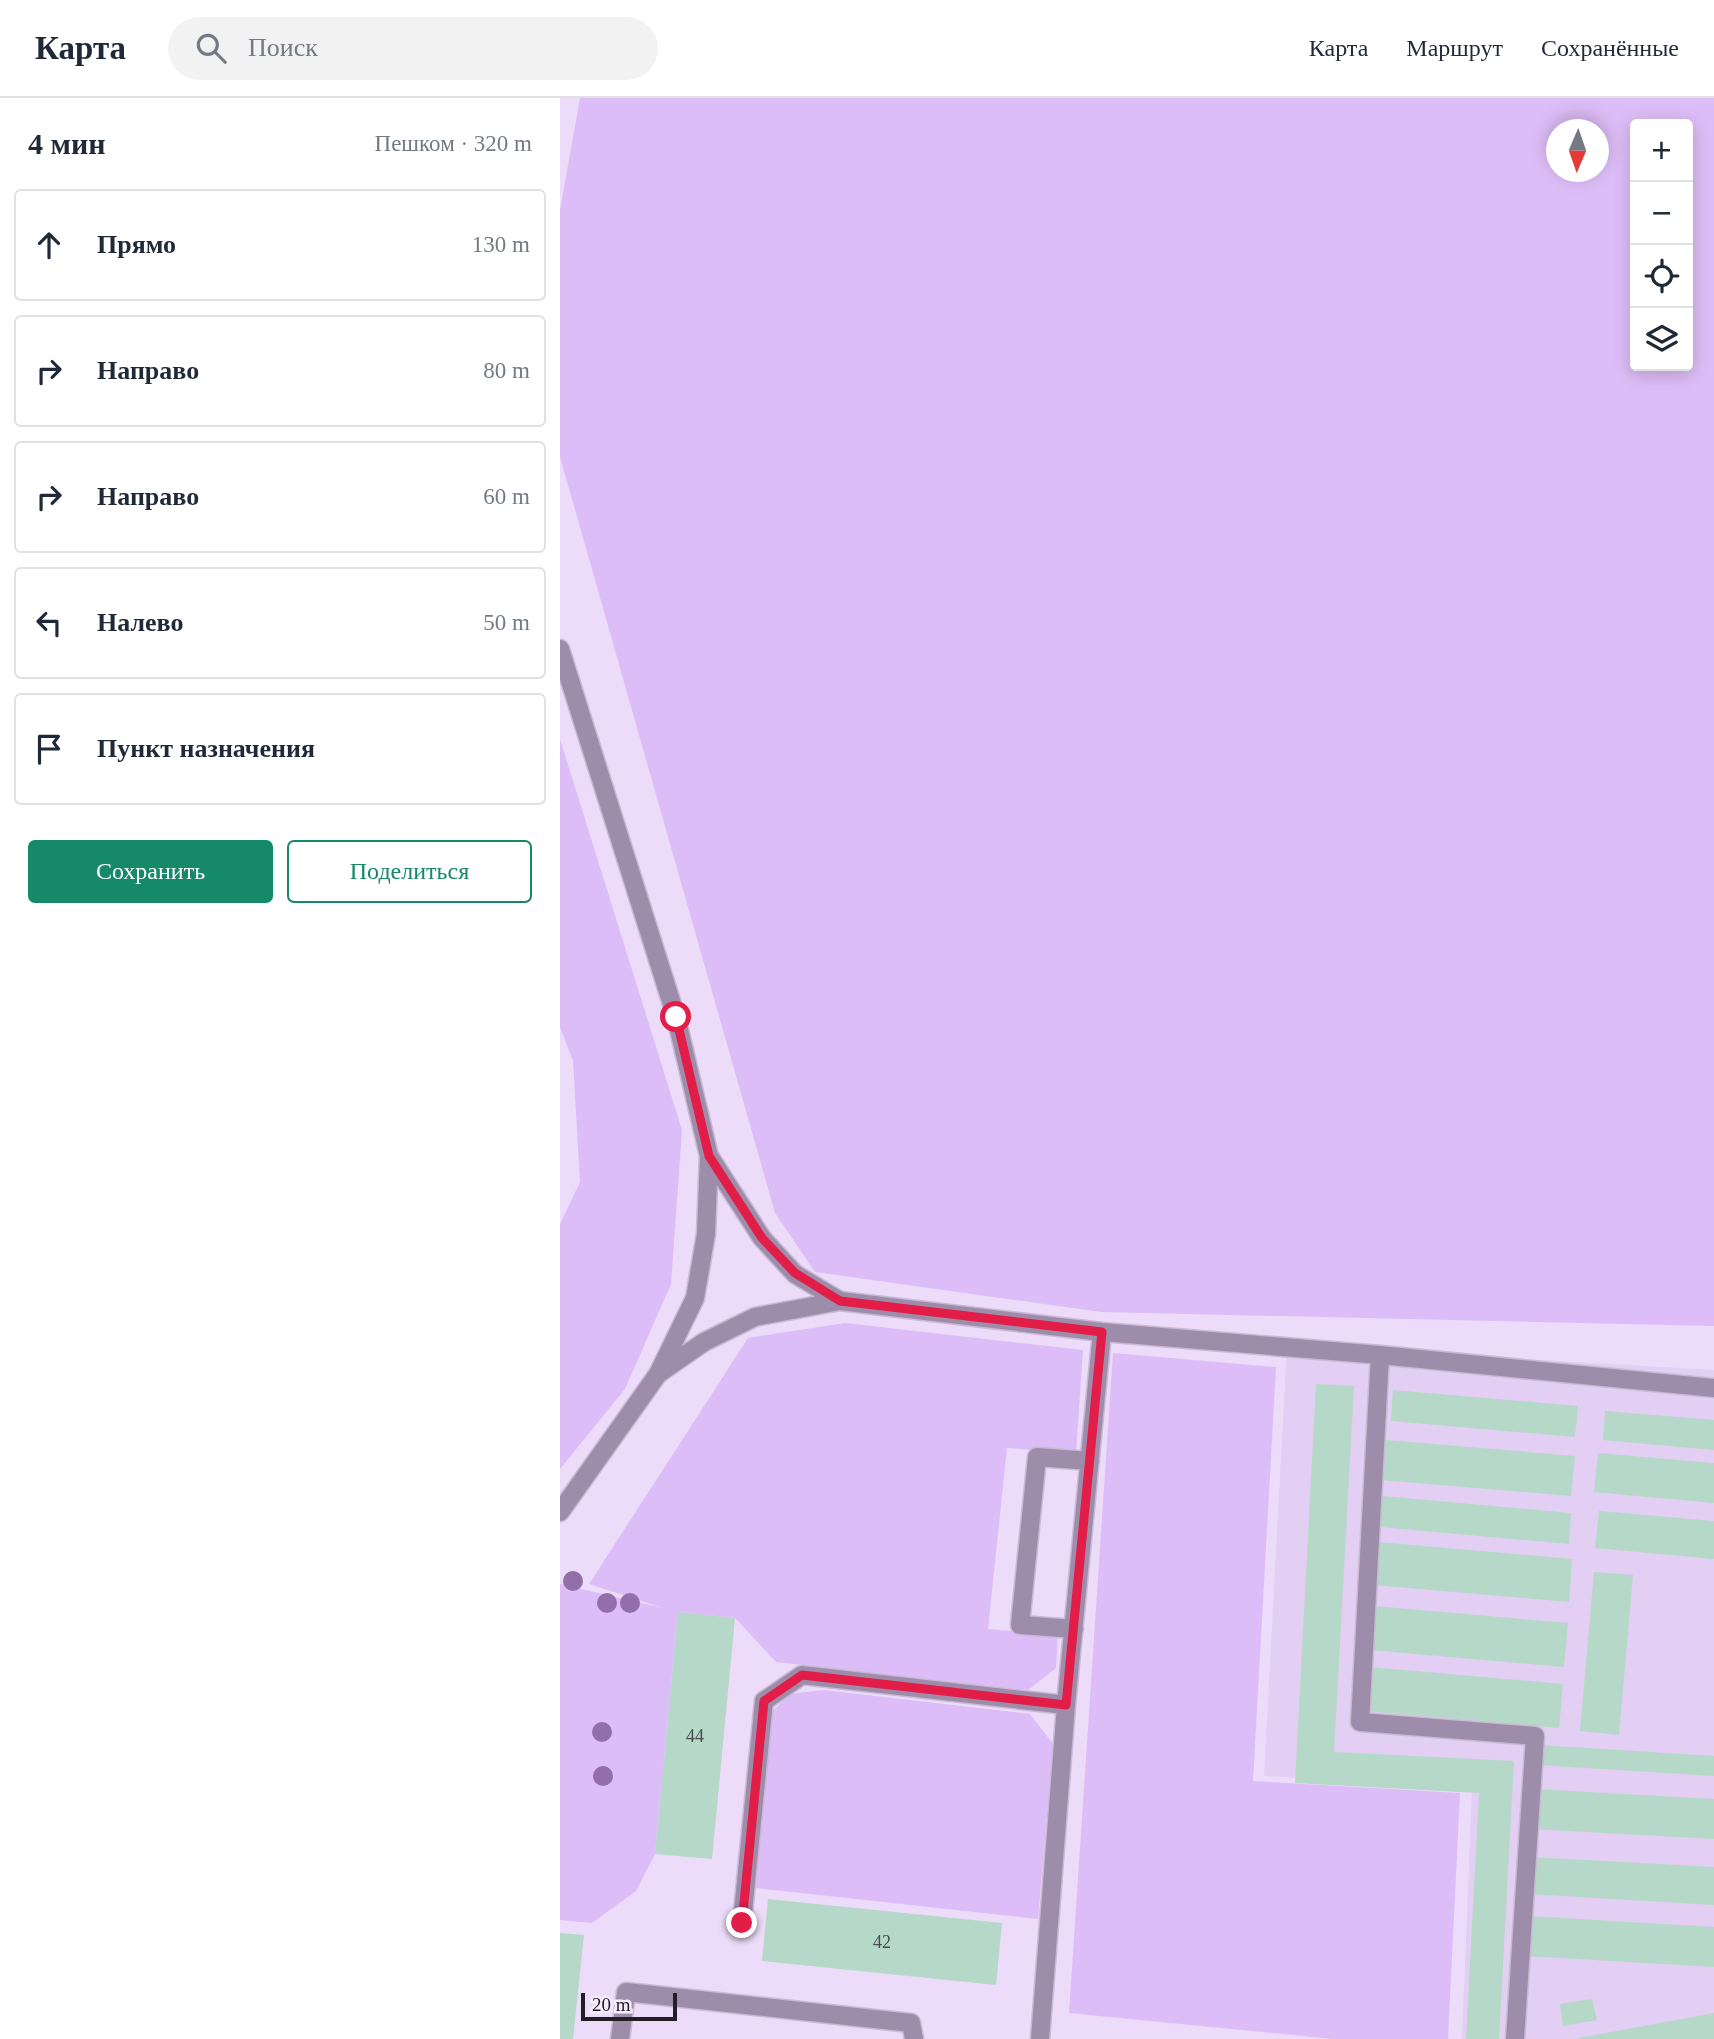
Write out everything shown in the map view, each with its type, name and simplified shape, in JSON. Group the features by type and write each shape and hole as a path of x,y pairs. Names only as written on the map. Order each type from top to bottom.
{"street":[{"path":"560,649 676,1017 709,1156 706,1234 695,1297 658,1374 560,1512"},
{"path":"709,1156 762,1238 795,1273 840,1301"},
{"path":"658,1374 704,1342 755,1317 840,1301 1102,1332 1380,1355 1714,1388"},
{"path":"1040,2039 1066,1705 1102,1332"},
{"path":"1380,1355 1360,1722 1535,1736 1515,2039"},
{"path":"1074,1629 1020,1625 1021,1612 1037,1457 1090,1461"},
{"path":"742,1923 764,1701 802,1675 1066,1705"},
{"path":"620,2039 626,1992 911,2023 915,2039"}],"shaded area":[{"path":"580,98 1714,98 1714,1326 1101,1312 815,1272 775,1213 560,457 560,210"},
{"path":"560,739 682,1130 671,1284 625,1389 560,1469 560,1224 580,1182 573,1061 560,1027"},
{"path":"845,1323 1083,1350 1076,1453 1007,1448 988,1629 1058,1635 1056,1668 1028,1690 776,1662 735,1618 678,1612 655,1854 636,1891 592,1923 560,1920 560,1584 663,1608 589,1584 748,1338"},
{"path":"1287,1345 1714,1370 1714,2039 1462,2039 1472,1787 1264,1776"},
{"path":"1113,1353 1276,1367 1253,1781 1460,1793 1448,2039 1332,2039 1069,2013"},
{"path":"824,1690 1030,1714 1053,1744 1038,1919 756,1888 772,1712 789,1694"}],"building":[{"path":"1316,1384 1354,1386 1334,1752 1514,1761 1499,2039 1466,2039 1479,1793 1295,1783"},
{"path":"1393,1390 1578,1406 1575,1437 1391,1421"},
{"path":"1605,1411 1714,1420 1714,1450 1603,1440"},
{"path":"1385,1440 1575,1456 1571,1496 1381,1480"},
{"path":"1598,1453 1714,1463 1714,1503 1594,1492"},
{"path":"1383,1496 1571,1513 1569,1544 1380,1527"},
{"path":"1599,1511 1714,1521 1714,1559 1595,1548"},
{"path":"1378,1542 1572,1559 1569,1602 1374,1585"},
{"path":"1594,1572 1633,1575 1619,1735 1580,1731"},
{"path":"1374,1606 1568,1623 1564,1667 1370,1650"},
{"path":"678,1612 735,1618 712,1859 655,1854"},
{"path":"1369,1667 1563,1684 1559,1728 1365,1711"},
{"path":"1539,1745 1714,1756 1714,1776 1538,1765"},
{"path":"1535,1789 1714,1799 1714,1839 1532,1829"},
{"path":"1531,1857 1714,1867 1714,1905 1529,1894"},
{"path":"768,1899 1002,1923 996,1985 762,1961"},
{"path":"1527,1916 1714,1927 1714,1967 1525,1956"},
{"path":"560,1933 584,1935 573,2039 560,2039"},
{"path":"1592,1999 1597,2020 1563,2026 1560,2004"},
{"path":"1714,2013 1714,2039 1579,2038"}],"route":[{"path":"676,1017 709,1156 762,1238 795,1273 840,1301 1102,1332 1066,1705 802,1675 764,1701 742,1923"}]}
